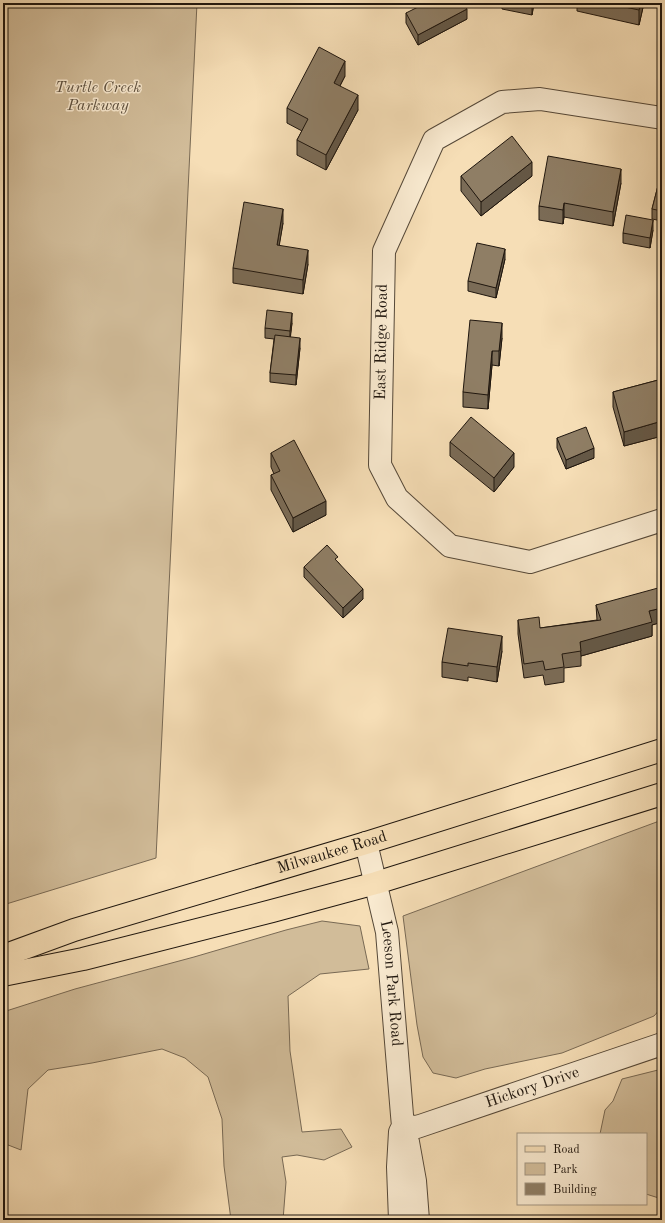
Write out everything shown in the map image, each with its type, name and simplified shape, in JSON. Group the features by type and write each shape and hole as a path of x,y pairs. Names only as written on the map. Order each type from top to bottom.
{"main road":[{"name":"Milwaukee Road","path":"3,956 74,930 366,843 662,750"},
{"path":"3,975 83,959 272,912 376,882 662,794"}],"street":[{"name":"East Ridge Road","path":"662,118 540,99 502,102 434,140 384,251 380,464 397,498 450,546 530,562 662,520"},
{"name":"Leeson Park Road","path":"366,843 387,932 403,1126 406,1132 415,1181 418,1220"},
{"name":"Hickory Drive","path":"403,1126 417,1127 662,1044"},
{"name":"Leeson Park Road","path":"400,1220 398,1167 400,1132 403,1126"}],"green space":[{"name":"Turtle Creek Parkway","path":"3,3 197,3 156,858 3,905"},
{"path":"662,820 662,1007 654,1016 562,1053 485,1069 456,1078 433,1073 423,1057 417,1025 403,916"},
{"path":"322,921 360,926 369,969 320,974 288,996 290,1051 302,1132 341,1129 352,1147 324,1160 297,1155 282,1157 286,1182 283,1220 231,1220 224,1166 222,1119 208,1077 185,1058 162,1049 48,1070 28,1089 21,1150 3,1143 3,1012 75,989"},
{"path":"662,1069 662,1199 647,1194 647,1133 600,1133 605,1110 613,1101 622,1079"}],"building":[{"path":"426,3 464,3 467,9 418,35 406,13"},
{"path":"606,3 641,3 639,10"},
{"path":"319,47 345,61 334,83 358,95 326,155 297,140 308,119 287,108"},
{"path":"512,136 532,162 481,202 461,176"},
{"path":"548,156 621,169 613,212 564,203 563,210 539,206"},
{"path":"662,170 662,211 652,209"},
{"path":"244,202 283,209 277,245 308,250 303,280 233,268"},
{"path":"626,215 653,220 650,238 623,233"},
{"path":"477,243 505,249 496,288 468,281"},
{"path":"267,310 292,313 290,331 265,328"},
{"path":"470,320 502,323 499,351 492,351 488,395 463,392"},
{"path":"275,335 300,338 296,375 270,373"},
{"path":"662,379 662,421 624,432 613,392"},
{"path":"471,417 514,453 494,478 450,442"},
{"path":"586,427 594,448 566,460 557,438"},
{"path":"294,440 326,501 293,518 271,475 280,471 271,453"},
{"path":"327,545 338,557 335,559 363,589 343,608 304,567"},
{"path":"658,588 662,608 649,611 652,622 580,642 581,651 562,654 564,667 545,670 543,661 524,664 518,620 539,617 540,628 601,620 596,605"},
{"path":"448,628 502,636 497,667 468,663 468,666 442,662"}]}
